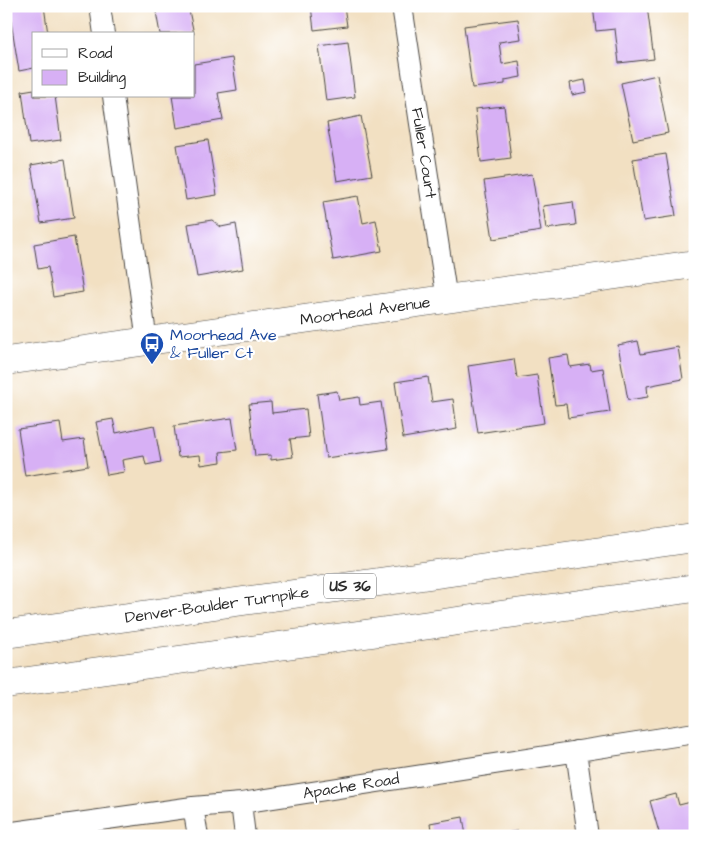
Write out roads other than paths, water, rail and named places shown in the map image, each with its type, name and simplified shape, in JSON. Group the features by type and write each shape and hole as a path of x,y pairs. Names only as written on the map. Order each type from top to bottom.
{"main road":[{"name":"Moorhead Avenue","path":"6,362 695,264"},
{"name":"Denver–Boulder Turnpike","path":"6,634 695,538"},
{"path":"6,684 695,588"}],"street":[{"path":"100,6 104,32"},
{"name":"Fuller Court","path":"402,6 447,300"},
{"path":"113,98 148,342"},
{"name":"Apache Road","path":"6,833 193,807 241,803 695,733"},
{"path":"576,752 588,836"},
{"path":"241,803 245,836"},
{"path":"193,807 198,836"}],"place":[{"name":"Moorhead Ave & Fuller Ct","path":"152,365"}]}
